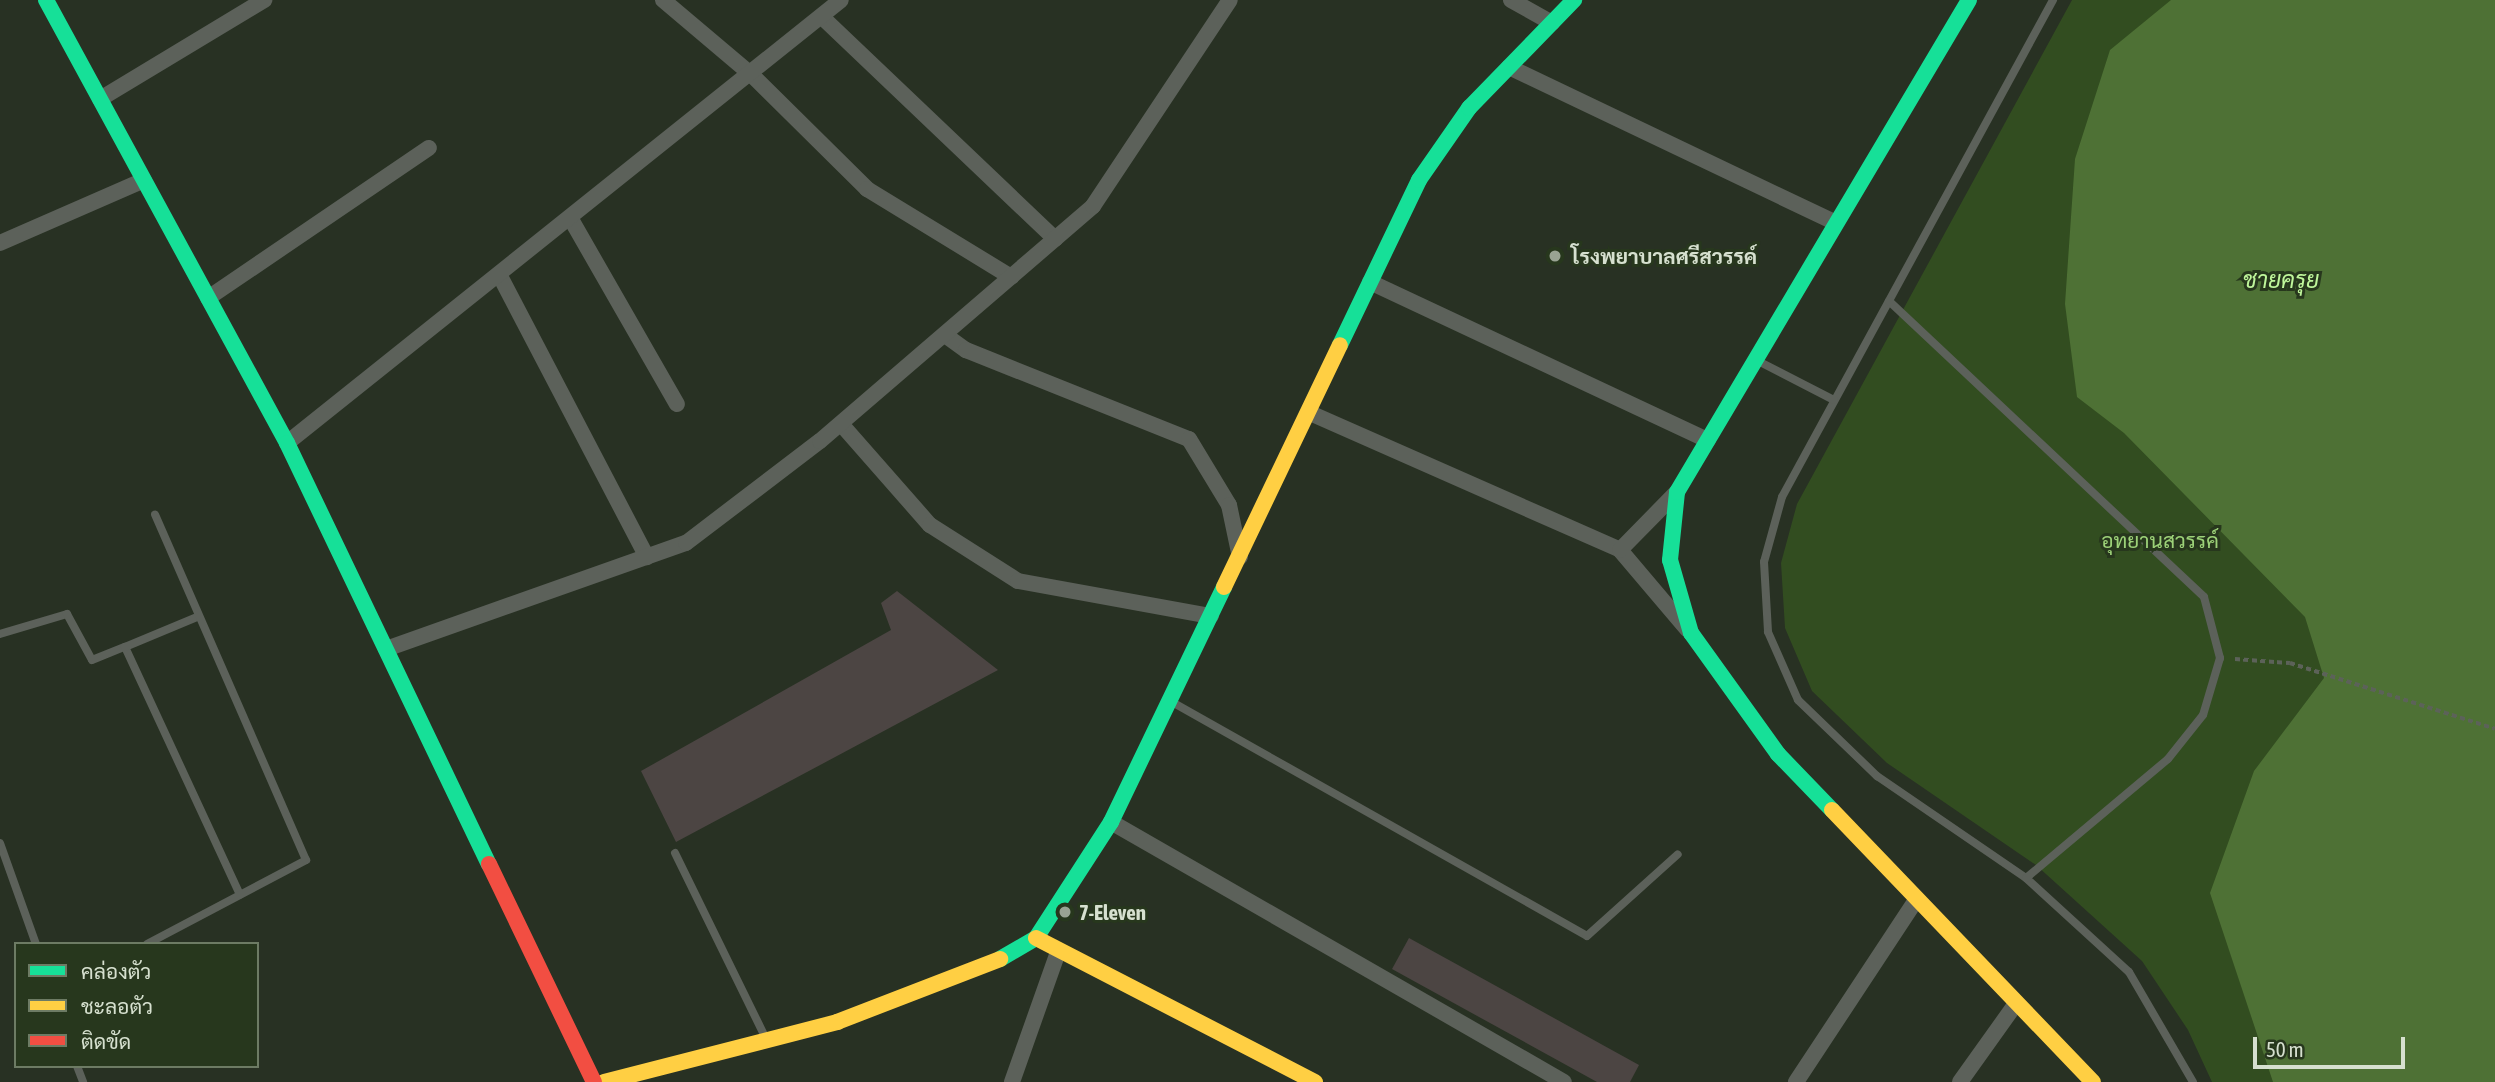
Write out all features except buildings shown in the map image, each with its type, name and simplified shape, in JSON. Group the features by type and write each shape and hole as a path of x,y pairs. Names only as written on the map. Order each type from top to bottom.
{"street":[{"path":"47,0 288,443 594,1082"},
{"path":"100,99 264,0"},
{"path":"663,0 753,76 867,189 1011,277"},
{"path":"288,443 753,76 841,0"},
{"path":"386,649 687,543 842,425 1093,206 1230,0"},
{"path":"1511,0 1552,23"},
{"path":"604,1082 837,1022 1003,958 1036,938 1111,822 1310,413 1419,180 1469,108 1574,0"},
{"path":"1620,551 1677,492 1969,0"},
{"path":"822,17 1055,239"},
{"path":"1509,67 1836,223"},
{"path":"208,298 429,148"},
{"path":"0,243 144,180"},
{"path":"572,220 677,404"},
{"path":"500,278 647,557"},
{"path":"1370,282 1708,440"},
{"path":"945,335 966,350 1189,439 1229,505 1240,557"},
{"path":"1310,413 1620,551 1691,633 1778,754 1914,902 2093,1082"},
{"path":"842,425 930,525 1018,581 1211,616"},
{"path":"1677,492 1670,560 1691,633"},
{"path":"1111,822 1564,1082"},
{"path":"1796,1082 1914,902"},
{"path":"1036,938 1314,1082"},
{"path":"1012,1082 1058,951"},
{"path":"1960,1082 2015,1005"}],"lane":[{"path":"2053,0 1782,497 1764,562 1769,632 1798,701 1867,766 2026,878 2129,972 2193,1082"},
{"path":"1889,301 2204,597 2220,658 2203,715 2168,759 2026,878"},
{"path":"1756,359 1834,400"},
{"path":"151,942 305,862 306,855 197,617 155,515"},
{"path":"0,634 67,614 92,660 197,617"},
{"path":"125,647 240,895"},
{"path":"1170,701 1587,936 1678,854"},
{"path":"0,843 35,942"},
{"path":"675,853 766,1040"}],"path":[{"path":"2220,658 2290,663 2495,729"}],"green space":[{"name":"อุทยานสวรรค์","path":"2072,0 2495,0 2495,1082 2212,1082 2188,1030 2142,961 2036,865 1887,763 1812,691 1785,628 1781,563 1797,504"}],"water":[{"name":"ชายครุย","path":"2171,0 2495,0 2495,1082 2273,1082 2210,893 2254,771 2324,678 2305,617 2124,433 2077,397 2065,304 2075,159 2110,50"}],"traffic: fast":[{"path":"46,0 287,443 489,864"},
{"path":"1340,345 1419,180 1469,108 1574,0"},
{"path":"1832,810 1778,754 1691,633 1670,560 1677,492 1969,0"},
{"path":"1000,959 1036,938 1111,822 1224,587"}],"traffic: slow":[{"path":"1224,587 1340,345"},
{"path":"1832,810 2093,1082"},
{"path":"1036,938 1315,1082"},
{"path":"604,1082 837,1022 1000,959"}],"traffic: jam":[{"path":"489,864 594,1082"}],"place":[{"name":"โรงพยาบาลศรีสวรรค์","path":"1555,256"},
{"name":"7-Eleven","path":"1065,912"}]}
